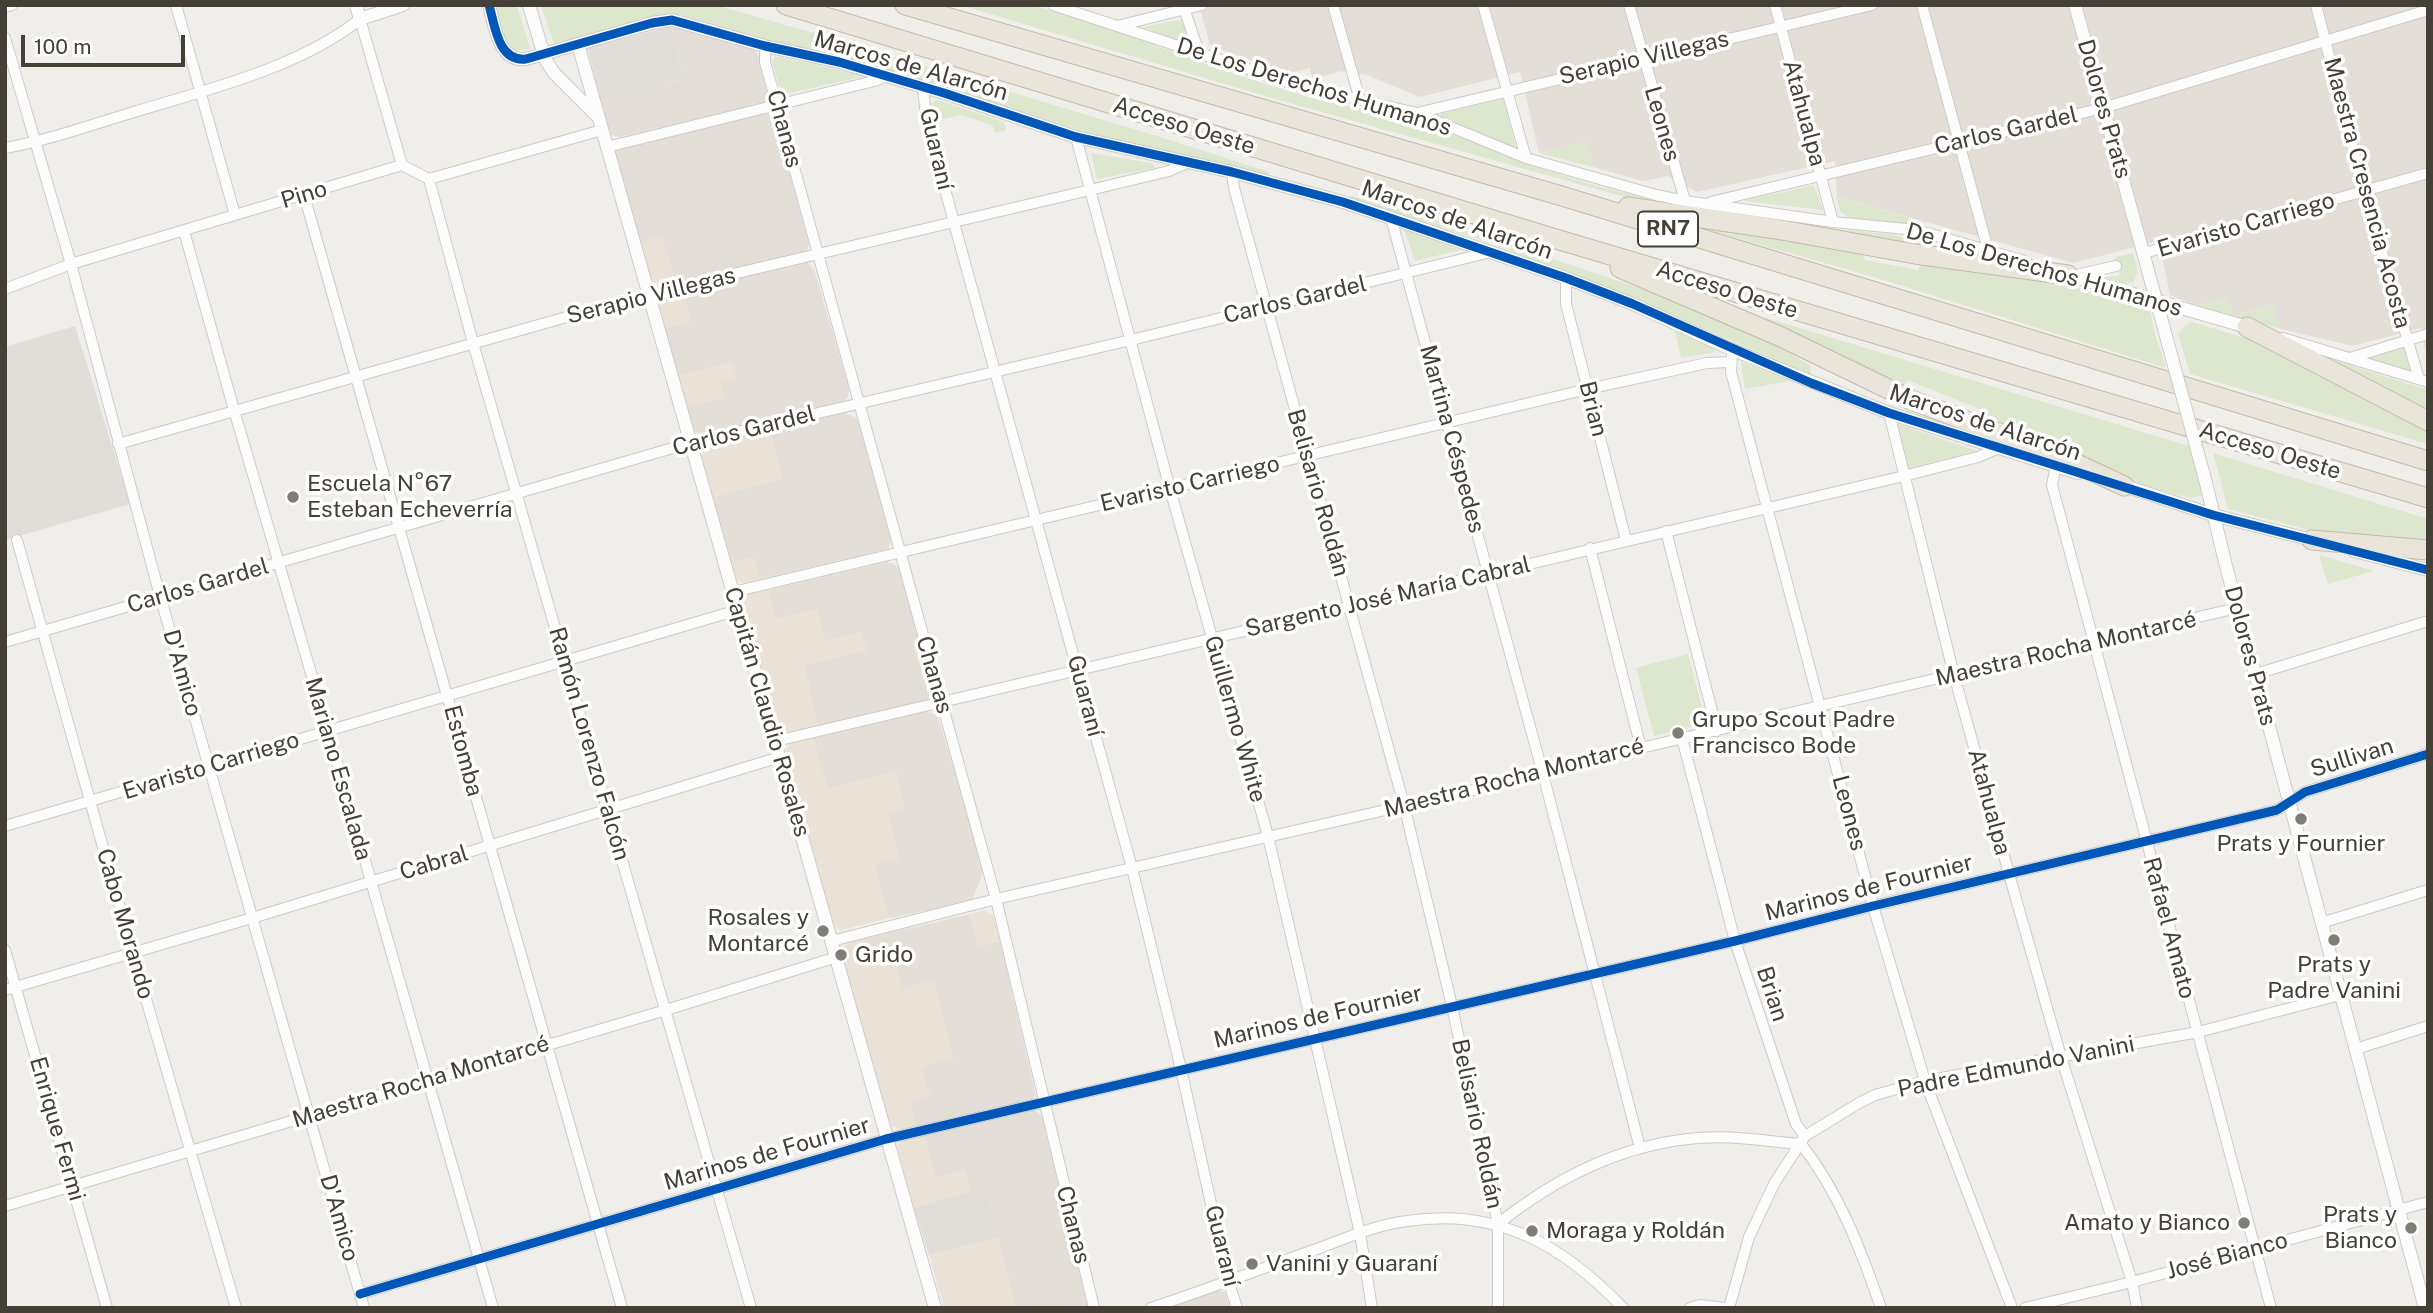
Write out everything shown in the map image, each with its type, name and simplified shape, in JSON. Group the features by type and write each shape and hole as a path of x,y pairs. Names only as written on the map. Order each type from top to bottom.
{"highway":[{"name":"Acceso Oeste","path":"786,5 1556,239 2428,498"},
{"name":"Acceso Oeste","path":"905,5 1565,197 2428,461"},
{"path":"1565,197 1776,229 1915,254 2070,276"},
{"path":"1556,239 1779,335 1911,400 2058,455 2124,486"},
{"path":"2246,327 2428,421"},
{"path":"2312,540 2428,550"}],"street":[{"path":"5,8 12,5"},
{"path":"176,5 235,215"},
{"path":"356,5 402,165 429,179 601,130"},
{"path":"5,148 35,142 201,91 300,57 344,32 360,19 403,5"},
{"name":"Marcos de Alarcón","path":"489,5 502,46 508,56 521,60 652,23 672,20 887,76 1076,136 1232,172 1343,202 1566,278 1633,304 1732,356 1889,414 2213,515 2428,570"},
{"path":"529,5 543,54 554,73 598,116"},
{"name":"De Los Derechos Humanos","path":"1053,5 1300,86 1417,113 1526,158 1685,201 1833,222 1917,230 2423,381"},
{"path":"1117,26 1183,7 1202,5"},
{"path":"1333,5 1360,100"},
{"path":"1483,5 1526,158"},
{"name":"Leones","path":"1629,5 1685,201"},
{"name":"Atahualpa","path":"1775,5 1833,222"},
{"name":"Serapio Villegas","path":"1417,113 1872,5"},
{"path":"1922,5 1988,250"},
{"name":"Dolores Prats","path":"2075,5 2205,479 2237,608 2425,1308"},
{"name":"Maestra Cresencia Acosta","path":"2316,5 2364,192 2407,340 2423,381"},
{"path":"1183,7 1199,53"},
{"name":"Carlos Gardel","path":"1703,204 2103,108 2428,10"},
{"name":"D'Amico","path":"5,38 71,264 160,597 364,1308"},
{"name":"Capitán Claudio Rosales","path":"578,44 935,1308"},
{"name":"Chanas","path":"765,46 765,62 817,255 996,900 1094,1308"},
{"path":"607,147 887,76"},
{"name":"Guaraní","path":"923,87 926,117 954,223 1132,868 1181,1069 1228,1280 1237,1308"},
{"name":"Guillermo White","path":"1076,136 1170,489 1268,836 1360,1233 1372,1308"},
{"name":"Serapio Villegas","path":"118,444 648,294 1090,190 1169,170 1189,162"},
{"name":"Pino","path":"5,289 71,264 402,165"},
{"name":"Belisario Roldán","path":"1232,172 1266,306 1404,805 1452,1006 1498,1224 1499,1308"},
{"name":"Evaristo Carriego","path":"2144,253 2428,173"},
{"name":"Ramón Lorenzo Falcón","path":"429,179 473,344 751,1308"},
{"name":"Estomba","path":"304,195 622,1308"},
{"name":"Martina Céspedes","path":"1391,218 1543,774 1640,1148"},
{"name":"Mariano Escalada","path":"184,231 493,1308"},
{"name":"Carlos Gardel","path":"5,642 690,443 1491,252"},
{"path":"2070,276 2116,265"},
{"name":"Brian","path":"1566,278 1566,304 1626,540"},
{"path":"2350,358 2428,334"},
{"name":"Leones","path":"1732,356 1767,508 1873,905 1925,1081 2011,1308"},
{"name":"Evaristo Carriego","path":"733,592 1732,356"},
{"name":"Atahualpa","path":"1889,414 1954,675 2009,874 2061,1057 2132,1282 2137,1308"},
{"name":"Sargento José María Cabral","path":"776,741 1904,476 1999,449"},
{"name":"Rafael Amato","path":"2056,466 2052,485 2092,643 2271,1308"},
{"path":"1666,531 1717,731"},
{"name":"Cabo Morando","path":"17,540 132,951 236,1308"},
{"path":"1590,548 1642,748"},
{"name":"Maestra Rocha Montarcé","path":"832,941 2237,608"},
{"name":"Evaristo Carriego","path":"5,826 738,610"},
{"path":"2256,674 2428,621"},
{"name":"Brian","path":"1682,738 1735,941 1796,1124 1841,1208 1881,1308"},
{"name":"Sullivan","path":"2290,802 2305,792 2428,754"},
{"name":"Cabral","path":"11,988 252,918 780,757"},
{"name":"Marinos de Fournier","path":"360,1294 886,1139 1735,941 1873,905 2277,810 2290,802"},
{"path":"2321,923 2428,890"},
{"name":"Enrique Fermi","path":"5,950 11,988 74,1185 107,1308"},
{"name":"Maestra Rocha Montarcé","path":"5,1206 836,957"},
{"name":"Padre Edmundo Vanini","path":"1803,1140 1845,1110 1875,1095 1925,1081 2198,1032 2340,995"},
{"path":"2356,1049 2428,1026"},
{"path":"1498,1224 1531,1199 1567,1179 1601,1161 1640,1148 1688,1138 1803,1140 1756,1219 1741,1261 1729,1308"},
{"name":"José Bianco","path":"2025,1308 2428,1202"},
{"path":"1151,1308 1360,1233 1406,1221 1432,1218 1498,1224 1530,1236 1560,1252 1623,1308"},
{"path":"1690,1308 1700,1305 1724,1308"}],"shaded area":[{"path":"1199,5 2428,5 2428,363 2421,328 2353,346 2281,329 2272,304 2234,316 2227,297 2197,305 2170,295 2159,241 2073,263 1837,197 1835,161 1697,192 1667,176 1643,181 1593,167 1587,142 1539,153 1520,72 1420,97 1367,75 1340,71 1313,80 1310,68 1286,74 1210,45"},
{"path":"672,26 754,50 769,99 765,103 620,137 611,135 600,101 683,79"},
{"path":"672,26 683,79 600,101 588,48"},
{"path":"764,114 770,115 775,121 809,244 807,251 677,283 640,242 616,149 619,146"},
{"path":"662,236 677,283 661,286 651,279 640,242"},
{"path":"807,262 814,269 849,389 848,397 844,401 705,435 696,432 686,408 721,382 732,362 678,376 665,328 691,321 682,291"},
{"path":"682,291 692,321 665,328 658,302 664,295"},
{"path":"75,326 130,504 5,540 5,347"},
{"path":"732,362 737,378 721,382 725,398 686,408 678,376"},
{"path":"843,412 855,417 859,422 891,541 888,549 760,579 754,558 731,563 713,497 783,479 769,430"},
{"path":"769,430 783,479 713,497 701,457 704,448"},
{"path":"754,558 760,579 744,583 737,580 731,563"},
{"path":"887,562 899,568 933,695 926,700 818,726 804,665 866,650 861,632 825,641 817,609 775,619 768,590"},
{"path":"768,590 775,619 817,609 825,641 862,632 866,650 804,665 818,726 788,733 779,730 742,604 745,595"},
{"path":"927,711 938,717 984,870 972,901 889,918 875,865 895,772 827,789 813,737"},
{"path":"813,737 828,789 896,771 905,808 888,812 900,858 875,865 889,918 841,930 833,925 786,755 790,743"},
{"path":"985,910 993,915 1000,941 979,946 970,914"},
{"path":"970,914 979,946 1000,941 1036,1096 1030,1100 915,1127 909,1101 922,1066 934,981 902,989 864,962 859,940"},
{"path":"859,940 865,962 894,955 902,989 934,981 954,1059 922,1067 930,1096 909,1101 915,1127 903,1130 889,1122 841,951 846,943"},
{"path":"1034,1109 1042,1117 1088,1308 1016,1308 985,1187 971,1191 964,1170 936,1178 923,1134"},
{"path":"923,1134 936,1178 965,1170 971,1191 914,1208 897,1147 902,1140"},
{"path":"985,1187 998,1237 929,1255 914,1208"},
{"path":"998,1237 1016,1308 944,1308 929,1255"},
{"path":"1215,1290 1225,1292 1230,1308 1169,1308"}],"green space":[{"path":"495,5 517,5 530,49 517,50 506,46"},
{"path":"541,5 715,5 1173,141 1269,172 1269,176 1085,132 928,81 785,45 678,14 646,19 554,44"},
{"path":"960,5 1031,5 1087,21 1243,77 1317,100 1415,118 1524,163 1586,183 1660,202 1790,225 1888,234 1935,243 1935,246 1865,241 1646,203 1272,98"},
{"path":"1184,19 1188,44 1142,27"},
{"path":"776,56 866,76 785,94 780,90 772,61"},
{"path":"1504,99 1516,149 1435,115"},
{"path":"937,100 1004,122 1006,130 995,133 992,125 961,115 935,121 931,103"},
{"path":"1587,142 1593,167 1539,153"},
{"path":"1091,153 1152,163 1155,168 1097,179"},
{"path":"1814,185 1823,210 1743,201"},
{"path":"1351,196 1428,217 1693,306 1748,329 1811,366 1810,374 1496,245"},
{"path":"1837,197 1924,222 1918,227 1849,218 1840,211"},
{"path":"1702,225 1862,250 1864,260 1918,270 1920,265 1929,266 1930,261 2067,285 2150,310 2166,368 1877,278 1702,228"},
{"path":"1403,226 1460,250 1415,261"},
{"path":"2133,253 2138,269 2134,282 2122,284 2101,278 2120,275 2115,257"},
{"path":"2227,297 2234,316 2197,305"},
{"path":"2273,304 2281,329 2235,316"},
{"path":"1750,313 2189,446 2204,495 2192,498 2156,490 2109,474 1982,420 1984,413 1975,407 1907,380 1904,385"},
{"path":"2192,322 2249,339 2428,427 2428,444 2190,374 2178,334 2184,326"},
{"path":"1675,331 1715,349 1715,352 1681,358"},
{"path":"2405,345 2415,374 2363,358"},
{"path":"2301,350 2428,390 2428,416"},
{"path":"1741,362 1790,381 1745,389"},
{"path":"1895,423 1977,451 1906,469"},
{"path":"2213,453 2428,519 2428,545 2324,534 2228,509"},
{"path":"2319,555 2374,571 2328,584"},
{"path":"1688,654 1706,723 1654,736 1636,668"}],"cycle path":[{"path":"489,5 499,41 509,55 517,58 526,59 652,23 672,20 765,46 839,62 944,93 1076,137 1232,172 1343,202 1566,278 1633,304 1811,383 1889,413 2213,515 2428,570"},
{"path":"360,1294 886,1139 1735,941 2277,810 2305,792 2428,754"}],"place":[{"name":"Escuela N°67 Esteban Echeverría","path":"293,497"},
{"name":"Grupo Scout Padre Francisco Bode","path":"1678,733"},
{"name":"Prats y Fournier","path":"2301,819"},
{"name":"Rosales y Montarcé","path":"823,931"},
{"name":"Prats y Padre Vanini","path":"2334,940"},
{"name":"Grido","path":"841,955"},
{"name":"Amato y Bianco","path":"2244,1223"},
{"name":"Prats y Bianco","path":"2411,1228"},
{"name":"Moraga y Roldán","path":"1532,1231"},
{"name":"Vanini y Guaraní","path":"1252,1264"}]}
